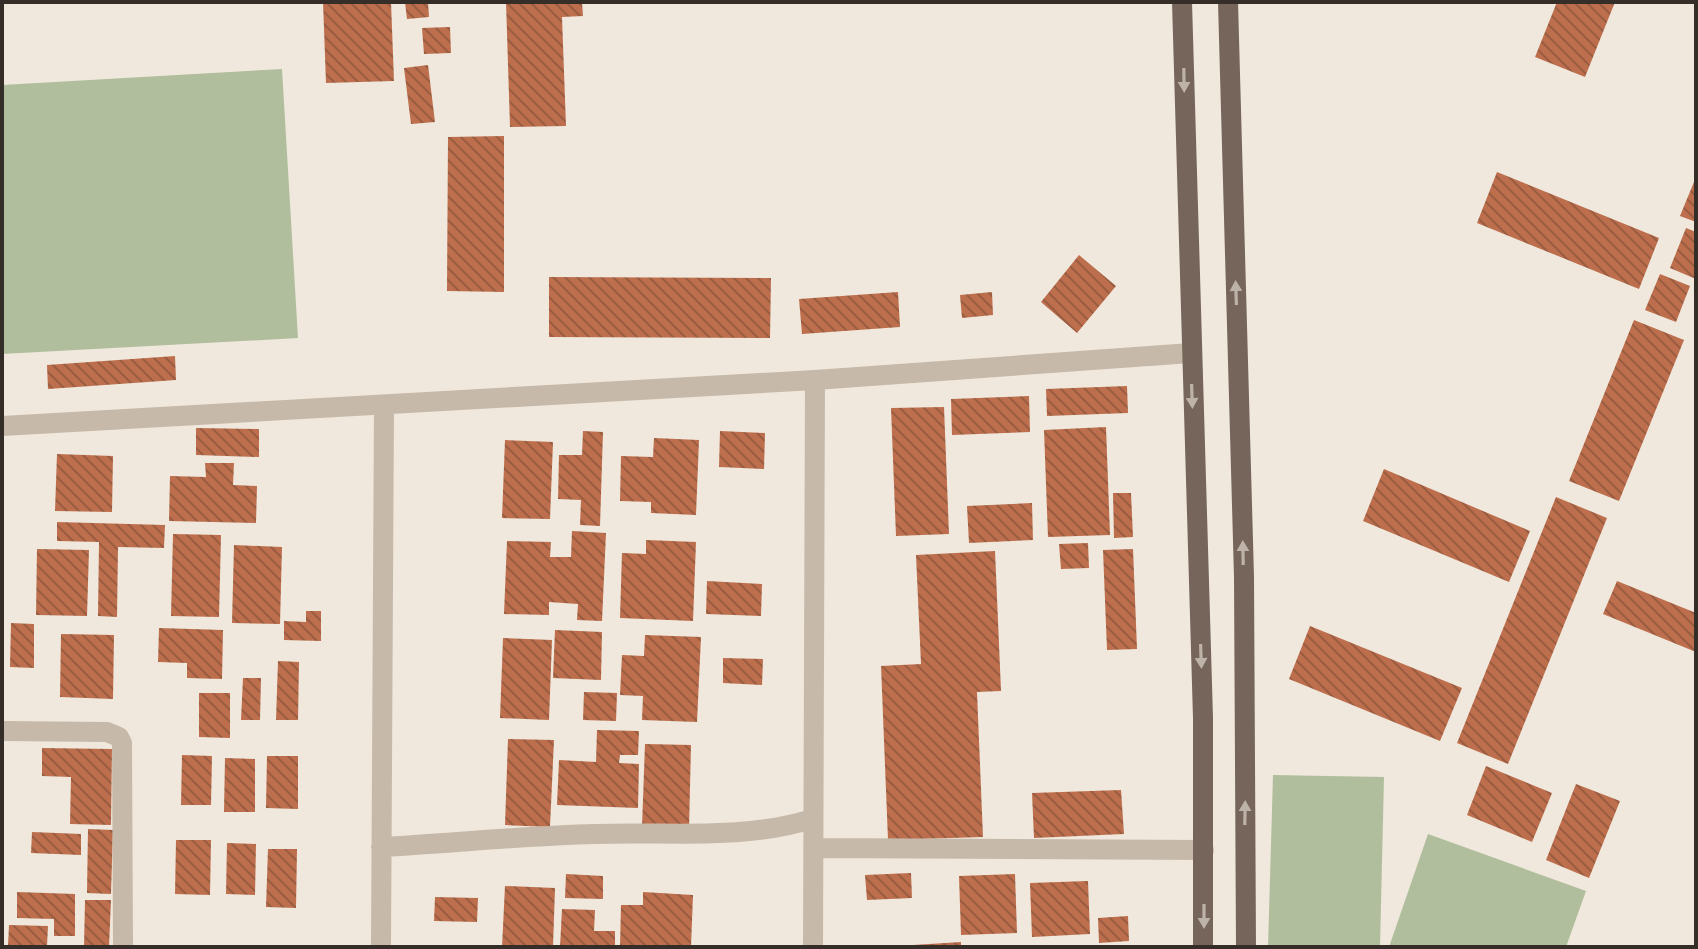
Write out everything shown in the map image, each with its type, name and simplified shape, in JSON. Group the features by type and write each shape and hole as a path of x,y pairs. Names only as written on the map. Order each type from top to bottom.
{"main road":[{"path":"1182,2 1203,718 1203,947"},
{"path":"1228,2 1244,577 1246,947"}],"street":[{"path":"2,426 815,380 1191,353"},
{"path":"813,947 815,380"},
{"path":"381,947 384,405"},
{"path":"2,731 107,732 119,737 122,743 123,947"},
{"path":"381,847 595,834 763,831 812,819"},
{"path":"814,848 1204,850"}],"green space":[{"path":"282,69 298,338 2,354 2,85"},
{"path":"1273,775 1384,777 1380,947 1268,947"},
{"path":"1428,834 1586,891 1566,947 1389,947"}],"building":[{"path":"323,2 391,2 394,81 326,83"},
{"path":"405,2 428,2 429,17 407,19"},
{"path":"506,2 582,2 583,16 562,17 566,126 510,127"},
{"path":"1557,2 1615,2 1585,77 1535,57"},
{"path":"450,27 451,53 424,54 422,28"},
{"path":"428,65 435,122 411,124 404,68"},
{"path":"504,136 504,292 447,291 448,137"},
{"path":"1497,172 1659,238 1639,289 1477,223"},
{"path":"1696,177 1696,222 1680,216"},
{"path":"1686,228 1696,232 1696,279 1670,268"},
{"path":"1079,255 1116,286 1077,333 1041,302"},
{"path":"1660,274 1690,286 1676,322 1645,310"},
{"path":"549,277 771,278 770,338 549,337"},
{"path":"898,292 900,327 802,334 799,299"},
{"path":"992,292 993,315 962,318 960,295"},
{"path":"1634,320 1684,340 1619,501 1569,481"},
{"path":"175,356 176,380 48,389 47,365"},
{"path":"1127,386 1128,413 1047,416 1046,389"},
{"path":"1029,396 1030,432 952,435 951,399"},
{"path":"944,407 949,534 896,536 891,408"},
{"path":"1106,427 1110,535 1048,537 1044,430"},
{"path":"196,428 259,429 259,457 196,455"},
{"path":"583,431 603,432 600,526 580,525 581,500 558,499 559,455 582,455"},
{"path":"720,431 765,433 764,469 719,467"},
{"path":"654,438 699,440 696,515 651,513 651,502 620,501 621,456 653,457"},
{"path":"505,440 553,442 550,519 502,518"},
{"path":"57,454 113,456 112,512 55,511"},
{"path":"205,463 234,463 233,485 257,486 256,523 169,521 170,476 206,477"},
{"path":"1384,469 1530,531 1509,582 1363,521"},
{"path":"1113,493 1131,493 1133,537 1114,538"},
{"path":"1556,497 1607,518 1508,764 1457,743"},
{"path":"1032,503 1033,540 969,543 967,506"},
{"path":"57,522 165,525 164,548 118,547 117,617 98,616 99,542 57,541"},
{"path":"572,531 606,533 602,621 577,620 578,604 549,602 549,615 504,614 507,541 551,542 550,557 571,557"},
{"path":"173,534 221,535 219,617 171,616"},
{"path":"646,540 696,542 693,621 620,618 622,553 646,554"},
{"path":"1088,543 1089,568 1061,569 1059,544"},
{"path":"234,545 282,547 280,624 232,623"},
{"path":"37,549 89,550 87,616 36,615"},
{"path":"1133,549 1137,649 1107,650 1103,550"},
{"path":"995,551 1001,691 977,692 983,837 888,840 881,666 921,664 916,555"},
{"path":"707,581 762,584 761,616 706,614"},
{"path":"1617,581 1696,613 1696,652 1603,614"},
{"path":"306,611 321,611 321,641 284,640 284,621 306,622"},
{"path":"11,623 34,624 34,668 10,667"},
{"path":"1310,626 1462,688 1440,741 1289,679"},
{"path":"159,628 223,630 222,679 187,678 187,663 158,662"},
{"path":"555,630 602,632 601,680 553,678"},
{"path":"61,634 114,635 113,699 60,697"},
{"path":"645,635 701,637 697,722 642,720 643,696 620,695 622,655 644,656"},
{"path":"503,638 552,640 549,720 500,718"},
{"path":"723,658 763,659 762,685 723,683"},
{"path":"278,661 299,662 298,720 276,720"},
{"path":"243,678 261,678 260,720 241,720"},
{"path":"584,692 617,693 616,721 583,720"},
{"path":"199,693 230,693 230,738 199,737"},
{"path":"597,730 639,731 638,755 620,755 619,763 639,764 638,808 557,805 559,760 596,762"},
{"path":"508,739 554,740 550,827 505,825"},
{"path":"645,744 691,745 689,829 642,827"},
{"path":"42,748 112,749 111,825 70,824 71,777 42,776"},
{"path":"182,755 212,756 211,805 181,805"},
{"path":"267,756 298,756 298,809 266,808"},
{"path":"225,758 255,759 255,812 224,812"},
{"path":"1486,766 1552,793 1532,842 1467,815"},
{"path":"1576,784 1620,801 1589,878 1546,860"},
{"path":"1121,790 1124,834 1034,838 1032,793"},
{"path":"88,829 113,830 111,894 87,893"},
{"path":"32,832 81,834 81,855 31,853"},
{"path":"176,840 211,840 210,895 175,894"},
{"path":"227,843 256,844 255,895 226,894"},
{"path":"268,849 297,849 296,908 266,907"},
{"path":"911,873 912,898 867,900 865,875"},
{"path":"566,874 603,876 603,899 565,898"},
{"path":"1015,874 1017,933 961,935 959,876"},
{"path":"1088,881 1090,934 1032,937 1030,883"},
{"path":"505,886 555,888 553,947 502,947"},
{"path":"17,892 75,894 75,936 54,936 54,919 17,918"},
{"path":"643,892 693,895 691,947 620,947 621,905 643,905"},
{"path":"435,897 478,898 477,922 434,921"},
{"path":"85,900 111,900 109,947 84,947"},
{"path":"562,909 595,910 594,931 615,931 615,947 560,947"},
{"path":"1128,916 1129,941 1099,943 1098,918"},
{"path":"9,925 48,926 47,946 8,946"},
{"path":"961,942 961,947 913,947 913,945"}]}
